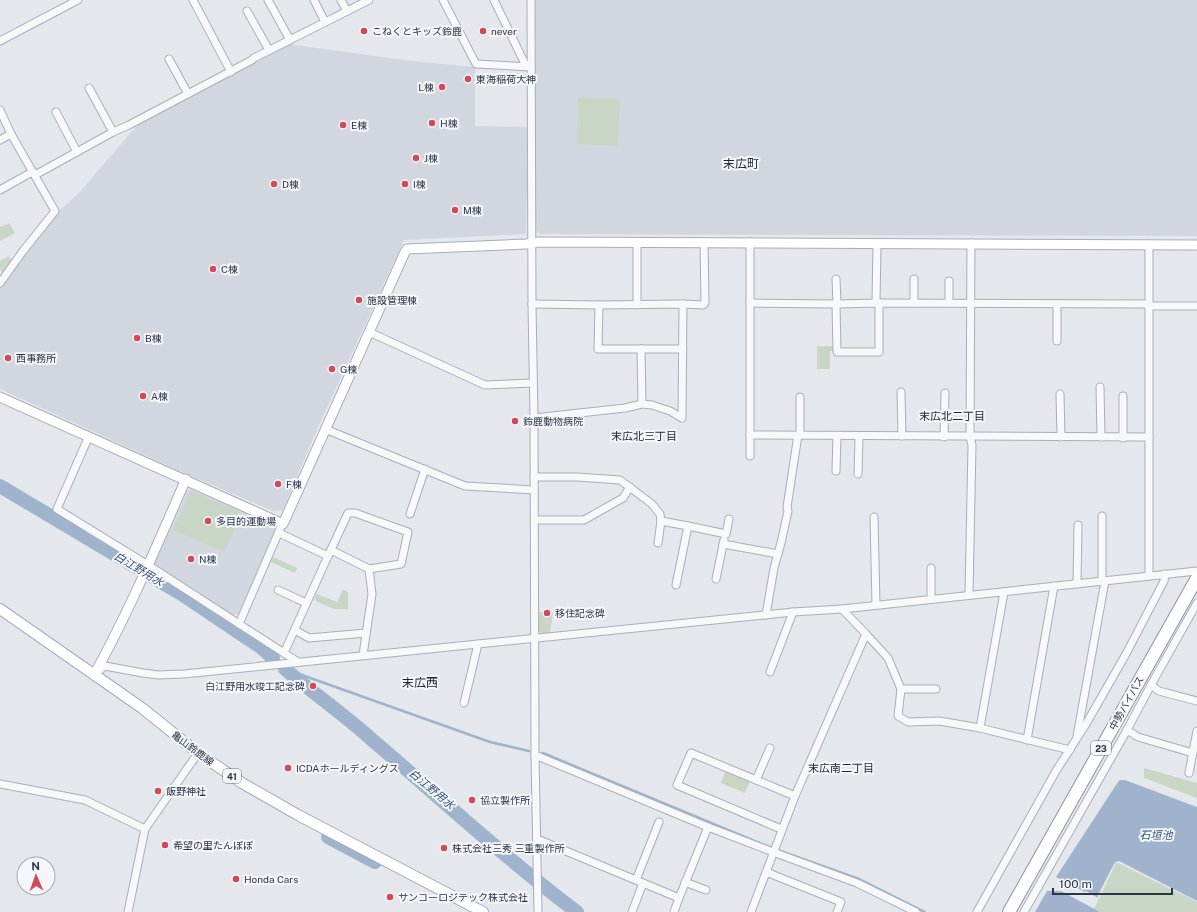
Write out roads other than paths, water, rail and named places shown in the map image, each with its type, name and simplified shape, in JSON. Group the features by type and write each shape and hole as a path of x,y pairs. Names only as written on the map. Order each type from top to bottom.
{"highway":[{"name":"中勢バイパス","path":"1009,912 1195,581"}],"main road":[{"name":"亀山鈴鹿線","path":"0,609 142,708 198,753 242,783 483,912"}],"street":[{"path":"0,41 78,0"},
{"path":"193,0 230,72"},
{"path":"268,0 290,40"},
{"path":"314,0 325,22"},
{"path":"341,0 347,11"},
{"path":"0,190 77,152 269,50 369,0"},
{"path":"443,0 476,64 528,66"},
{"path":"494,0 528,66"},
{"path":"531,0 528,66 534,418 534,638 538,912"},
{"path":"247,11 269,50"},
{"path":"170,59 188,94"},
{"path":"89,88 113,132"},
{"path":"0,110 11,134 56,211 23,251 0,283"},
{"path":"56,112 77,152"},
{"path":"0,140 11,134"},
{"path":"637,242 637,304"},
{"path":"239,624 325,429 407,249 531,243 637,242 1197,244"},
{"path":"532,304 703,304 705,303 704,242"},
{"path":"750,242 750,456"},
{"path":"836,279 837,352 879,352 877,243"},
{"path":"969,595 972,445 970,437 972,303 971,243"},
{"path":"1149,244 1149,576"},
{"path":"914,279 914,303"},
{"path":"949,281 949,303"},
{"path":"750,303 972,303 1197,306"},
{"path":"534,418 625,408 642,404 652,405 682,418 683,304"},
{"path":"1057,304 1057,342"},
{"path":"599,305 598,349 683,349"},
{"path":"369,332 485,385 533,383"},
{"path":"641,349 642,404"},
{"path":"1100,387 1101,438"},
{"path":"901,392 902,436"},
{"path":"944,393 944,437"},
{"path":"1060,394 1061,437"},
{"path":"0,396 283,524"},
{"path":"1123,396 1123,438"},
{"path":"766,615 774,568 788,511 788,500 799,435 800,397"},
{"path":"325,429 465,486 534,490"},
{"path":"750,435 1101,438 1149,437"},
{"path":"89,436 57,510 146,569 239,624 298,662"},
{"path":"836,436 836,471"},
{"path":"858,474 859,436"},
{"path":"410,514 425,469"},
{"path":"534,477 577,477 620,480 652,504 660,514 661,521 658,543"},
{"path":"94,674 104,657 146,569 186,480"},
{"path":"534,520 584,520 623,498 630,487"},
{"path":"279,533 330,553 370,569 401,564 408,532 355,513 348,513 330,553 306,603 284,653"},
{"path":"1076,740 1104,581 1102,516"},
{"path":"874,517 876,605"},
{"path":"716,579 729,519"},
{"path":"661,521 726,534"},
{"path":"1077,584 1078,525"},
{"path":"676,585 688,526"},
{"path":"723,544 778,554"},
{"path":"930,568 931,599"},
{"path":"363,655 372,594 370,569"},
{"path":"94,674 105,666 143,673 165,674 217,671 793,612 842,609 1197,571"},
{"path":"977,912 1126,654 1164,581 1165,574"},
{"path":"1027,740 1054,586"},
{"path":"278,590 306,603"},
{"path":"980,728 1004,592"},
{"path":"1024,912 1197,603"},
{"path":"842,609 888,658 900,689 898,716 908,722 939,721 980,728 1070,750"},
{"path":"770,672 793,612"},
{"path":"295,630 308,638 366,633"},
{"path":"752,912 794,796 866,634"},
{"path":"464,703 478,644"},
{"path":"1151,685 1159,690 1197,701"},
{"path":"900,689 936,689"},
{"path":"1127,730 1138,737 1193,753"},
{"path":"1189,773 1197,731"},
{"path":"756,780 770,748"},
{"path":"128,912 145,829 198,753"},
{"path":"781,829 677,785 691,753 794,796"},
{"path":"535,755 708,826 774,849 857,883 916,912"},
{"path":"0,784 85,800 145,829"},
{"path":"636,880 659,822"},
{"path":"674,912 708,826"},
{"path":"537,839 679,898"},
{"path":"766,872 841,902 837,912"},
{"path":"685,882 706,890"},
{"path":"632,912 643,883"}],"water":[{"name":"石垣池","path":"1120,780 1125,780 1197,807 1197,901 1119,861 1114,864 1098,895 1098,898 1056,877"},
{"path":"1047,891 1061,891 1100,912 1035,912"}],"waterway":[{"name":"白江野用水","path":"0,486 183,595 262,648 273,658"},
{"path":"285,669 490,742 529,751"},
{"name":"白江野用水","path":"285,669 360,729 524,870 577,912"},
{"path":"543,753 769,847 859,879 925,912"},
{"name":"白江野用水","path":"328,837 375,862"}],"place":[{"name":"こねくとキッズ鈴鹿","path":"364,31"},
{"name":"never","path":"483,31"},
{"name":"東海稲荷大神","path":"468,79"},
{"name":"L棟","path":"442,87"},
{"name":"H棟","path":"432,123"},
{"name":"E棟","path":"343,125"},
{"name":"J棟","path":"416,158"},
{"name":"D棟","path":"274,184"},
{"name":"I棟","path":"405,184"},
{"name":"M棟","path":"455,210"},
{"name":"C棟","path":"213,269"},
{"name":"施設管理棟","path":"359,300"},
{"name":"B棟","path":"137,338"},
{"name":"西事務所","path":"8,358"},
{"name":"G棟","path":"332,369"},
{"name":"A棟","path":"143,396"},
{"name":"鈴鹿動物病院","path":"515,421"},
{"name":"F棟","path":"278,484"},
{"name":"多目的運動場","path":"208,521"},
{"name":"N棟","path":"191,559"},
{"name":"移住記念碑","path":"547,613"},
{"name":"白江野用水竣工記念碑","path":"313,686"},
{"name":"ICDAホールディングス","path":"288,768"},
{"name":"飯野神社","path":"158,791"},
{"name":"協立製作所","path":"472,800"},
{"name":"希望の里たんぽぽ","path":"165,845"},
{"name":"株式会社三秀 三重製作所","path":"444,848"},
{"name":"Honda Cars","path":"236,879"},
{"name":"サンコーロジテック株式会社","path":"390,897"}],"district":[{"name":"末広町","path":"741,164"},
{"name":"末広北二丁目","path":"952,416"},
{"name":"末広北三丁目","path":"644,436"},
{"name":"末広西","path":"420,683"},
{"name":"末広南二丁目","path":"841,768"}]}
